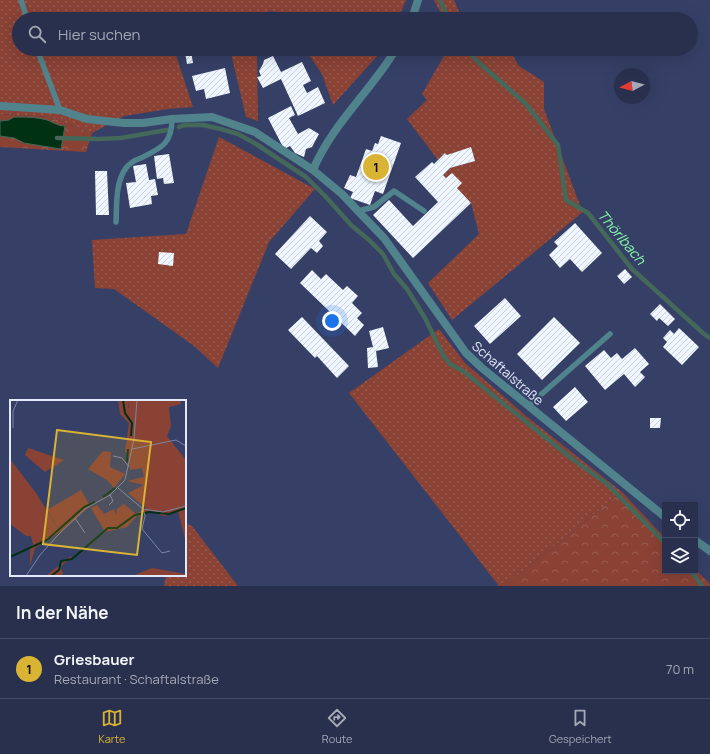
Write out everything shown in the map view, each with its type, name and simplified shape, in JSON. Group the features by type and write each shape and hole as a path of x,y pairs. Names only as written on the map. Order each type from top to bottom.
{"street":[{"path":"414,12 418,0"},
{"path":"313,170 332,134 391,56"},
{"name":"Schaftalstraße","path":"0,106 60,110 87,119 124,123 143,123 172,119 212,117 255,132 313,170 342,194 384,238 466,353 528,406 662,515"},
{"path":"698,542 710,551"}],"lane":[{"path":"22,0 25,12"},
{"path":"40,56 60,110"},
{"path":"116,222 119,182 126,168 137,159 157,150 168,141 172,133 172,119"},
{"path":"358,211 374,207 394,191 424,211"},
{"path":"528,406 610,334"}],"green space":[{"path":"0,0 406,0 401,12 12,12 12,56 176,56 193,107 168,109 124,116 92,133 50,117 0,114"},
{"path":"434,0 454,0 459,12 440,12"},
{"path":"232,56 257,56 258,121 246,117"},
{"path":"310,56 377,56 333,105 322,74"},
{"path":"444,56 513,56 519,66 544,82 544,109 581,208 588,213 584,211 452,320 428,283 479,234 471,203 443,175 450,168 475,161 471,148 447,155 445,153 438,160 407,119 427,100 422,94"},
{"path":"0,114 50,117 92,133 86,152 0,147 0,136 14,138 24,143 61,149 65,126 54,124 49,121 14,117 9,120 0,121"},
{"path":"219,137 315,189 269,242 218,368 194,346 114,289 95,288 92,240 186,234"},
{"path":"439,329 465,363 526,416 622,492 504,586 499,586 349,393"},
{"path":"622,492 662,535 662,574 698,574 698,572 710,584 710,586 504,586"},
{"path":"186,523 192,526 238,586 164,586 166,576 186,576"}],"shaded area":[{"path":"14,117 39,118 65,126 61,149 24,143 14,138 0,136 0,121 9,120"}],"building":[{"path":"186,56 192,56 193,63 187,64"},
{"path":"273,56 281,72 302,62 311,81 303,85 307,93 318,87 325,103 298,116 281,79 263,88 257,77 261,76 259,71 264,60"},
{"path":"225,68 230,93 206,99 204,89 196,91 192,76"},
{"path":"291,106 295,115 289,118 298,134 309,128 319,134 312,147 306,149 304,157 295,153 290,146 284,149 268,118"},
{"path":"381,136 401,143 383,194 375,191 370,205 350,198 353,192 344,188 350,175 356,177 366,149 372,151 375,143 378,144"},
{"path":"471,147 475,161 450,168 443,175 446,178 452,173 462,183 457,188 471,203 413,258 373,215 389,200 413,226 438,202 415,177 432,162 434,164 445,153 447,155"},
{"path":"169,154 174,183 164,184 163,178 157,179 154,156"},
{"path":"146,164 149,180 155,179 158,195 151,196 152,204 130,208 126,183 136,182 133,166"},
{"path":"95,171 107,171 109,215 96,215"},
{"path":"310,216 327,232 319,241 323,246 317,253 311,248 291,269 275,254"},
{"path":"575,223 602,253 582,272 570,259 560,268 549,255 558,246 554,242"},
{"path":"159,252 174,253 173,266 158,264"},
{"path":"625,269 632,277 624,284 617,276"},
{"path":"312,270 321,279 326,274 343,290 347,286 358,296 352,303 362,313 357,318 364,325 355,336 300,283"},
{"path":"505,298 521,316 490,344 474,326"},
{"path":"660,304 675,319 668,326 659,318 657,321 650,314"},
{"path":"302,317 349,366 337,378 317,356 315,358 288,330"},
{"path":"554,317 580,343 542,380 517,354"},
{"path":"383,327 389,348 376,351 378,367 368,368 367,348 373,347 369,331"},
{"path":"679,328 699,347 682,365 663,347 667,342 663,338 670,330 674,334"},
{"path":"635,348 649,364 640,372 645,377 635,387 624,374 605,390 585,366 604,350 611,358 617,353 622,359"},
{"path":"575,387 588,402 566,421 553,407"},
{"path":"650,418 661,418 660,428 650,428"}],"waterway":[{"name":"Thörlbach","path":"440,0 446,12"},
{"name":"Thörlbach","path":"472,56 526,104 558,145 566,200 588,213 632,269 710,338"},
{"path":"179,127 185,125 203,125 238,134 306,177 352,226 383,254 394,274 407,289 425,318 443,355 450,364 463,371 571,458 607,484 662,540"},
{"path":"57,138 121,138 167,130"},
{"path":"693,574 702,586"}],"place":[{"name":"Griesbauer","path":"376,167"}]}
